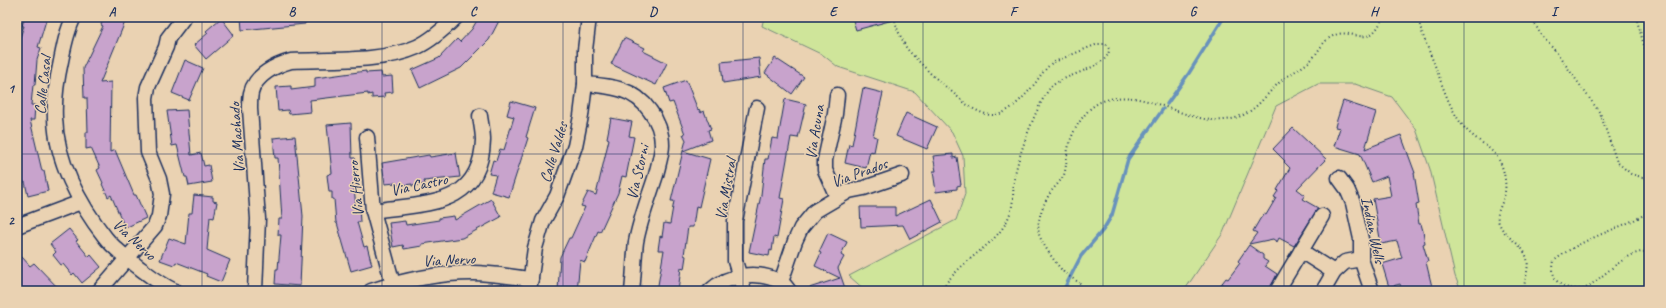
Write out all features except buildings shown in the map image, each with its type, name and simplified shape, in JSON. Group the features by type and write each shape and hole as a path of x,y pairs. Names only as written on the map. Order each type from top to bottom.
{"street":[{"name":"Calle Casal","path":"74,17 64,46 58,72 55,119 66,172 81,202"},
{"path":"99,291 155,226 159,216 162,194 159,179 148,152 146,98 148,87 166,47 168,38 184,17"},
{"name":"Via Machado","path":"255,291 258,219 250,109 251,93 256,82 266,73 279,65 291,61 379,57 397,54 417,47 431,39 456,17"},
{"name":"Calle Valdes","path":"530,285 535,248 543,221 557,196 575,146 585,84 585,50 589,17"},
{"name":"Via Storni","path":"585,84 612,86 625,90 635,96 648,107 656,119 660,132 662,146 658,167 636,242 632,291"},
{"name":"Via Acuna","path":"837,95 835,114 825,160 825,170 837,197"},
{"name":"Via Mistral","path":"744,291 738,276 735,261 735,221 758,108"},
{"name":"Via Castro","path":"373,211 435,202 451,197 462,190 472,181 479,166 483,140 480,116"},
{"name":"Via Hierro","path":"367,137 373,211 393,284"},
{"name":"Via Prados","path":"785,287 801,228 815,211 849,191 864,188 902,175"},
{"name":"Indian Wells","path":"1339,178 1347,189 1353,203 1361,239 1362,259 1372,291"},
{"path":"17,226 81,202"},
{"name":"Via Nervo","path":"81,202 105,238 128,259 166,287 175,291"},
{"path":"1277,291 1322,216"},
{"path":"1301,251 1334,272"},
{"path":"1324,291 1334,272 1345,262 1362,259"},
{"name":"Via Nervo","path":"371,291 393,284 434,275 474,273 530,285"},
{"path":"710,291 723,281 738,276 749,275 765,277 785,287"}],"path":[{"path":"894,17 898,31 910,53 966,104 976,110 992,115 1001,114 1013,106 1052,63 1098,44 1106,44 1109,49 1108,56 1101,62 1060,80 1051,87 1044,97 1032,123 1015,173 1010,215 1004,226 990,243 952,276 940,291"},
{"path":"1081,291 1080,284 1062,270 1041,240 1038,222 1052,190 1064,174 1072,136 1083,119 1097,104 1114,98 1137,99 1149,101 1187,114 1215,120 1228,120 1239,117 1249,112 1283,79 1307,63 1330,38 1343,34 1366,36 1373,33 1383,17"},
{"path":"1418,17 1421,29 1447,96 1457,117 1472,135 1496,156 1502,166 1505,191 1499,210 1498,219 1504,233 1522,249 1526,255 1528,269 1523,291"},
{"path":"1531,17 1539,32 1600,113 1617,162 1631,174 1649,179"},
{"path":"1636,17 1649,63"},
{"path":"1649,212 1565,252 1554,261 1553,273 1556,280 1563,287 1570,289 1584,289 1612,267 1626,259 1642,252 1649,253"}],"green space":[{"path":"764,17 1649,17 1649,291 1461,291 1455,276 1430,169 1416,129 1392,97 1355,84 1318,84 1276,106 1223,233 1184,291 866,291 849,276 956,220 965,194 963,156 952,132 915,92 838,67 823,55 762,26"}],"waterway":[{"path":"1167,104 1189,73 1224,17"},
{"path":"1063,291 1081,256 1103,230 1112,215 1128,159 1163,109"}]}
